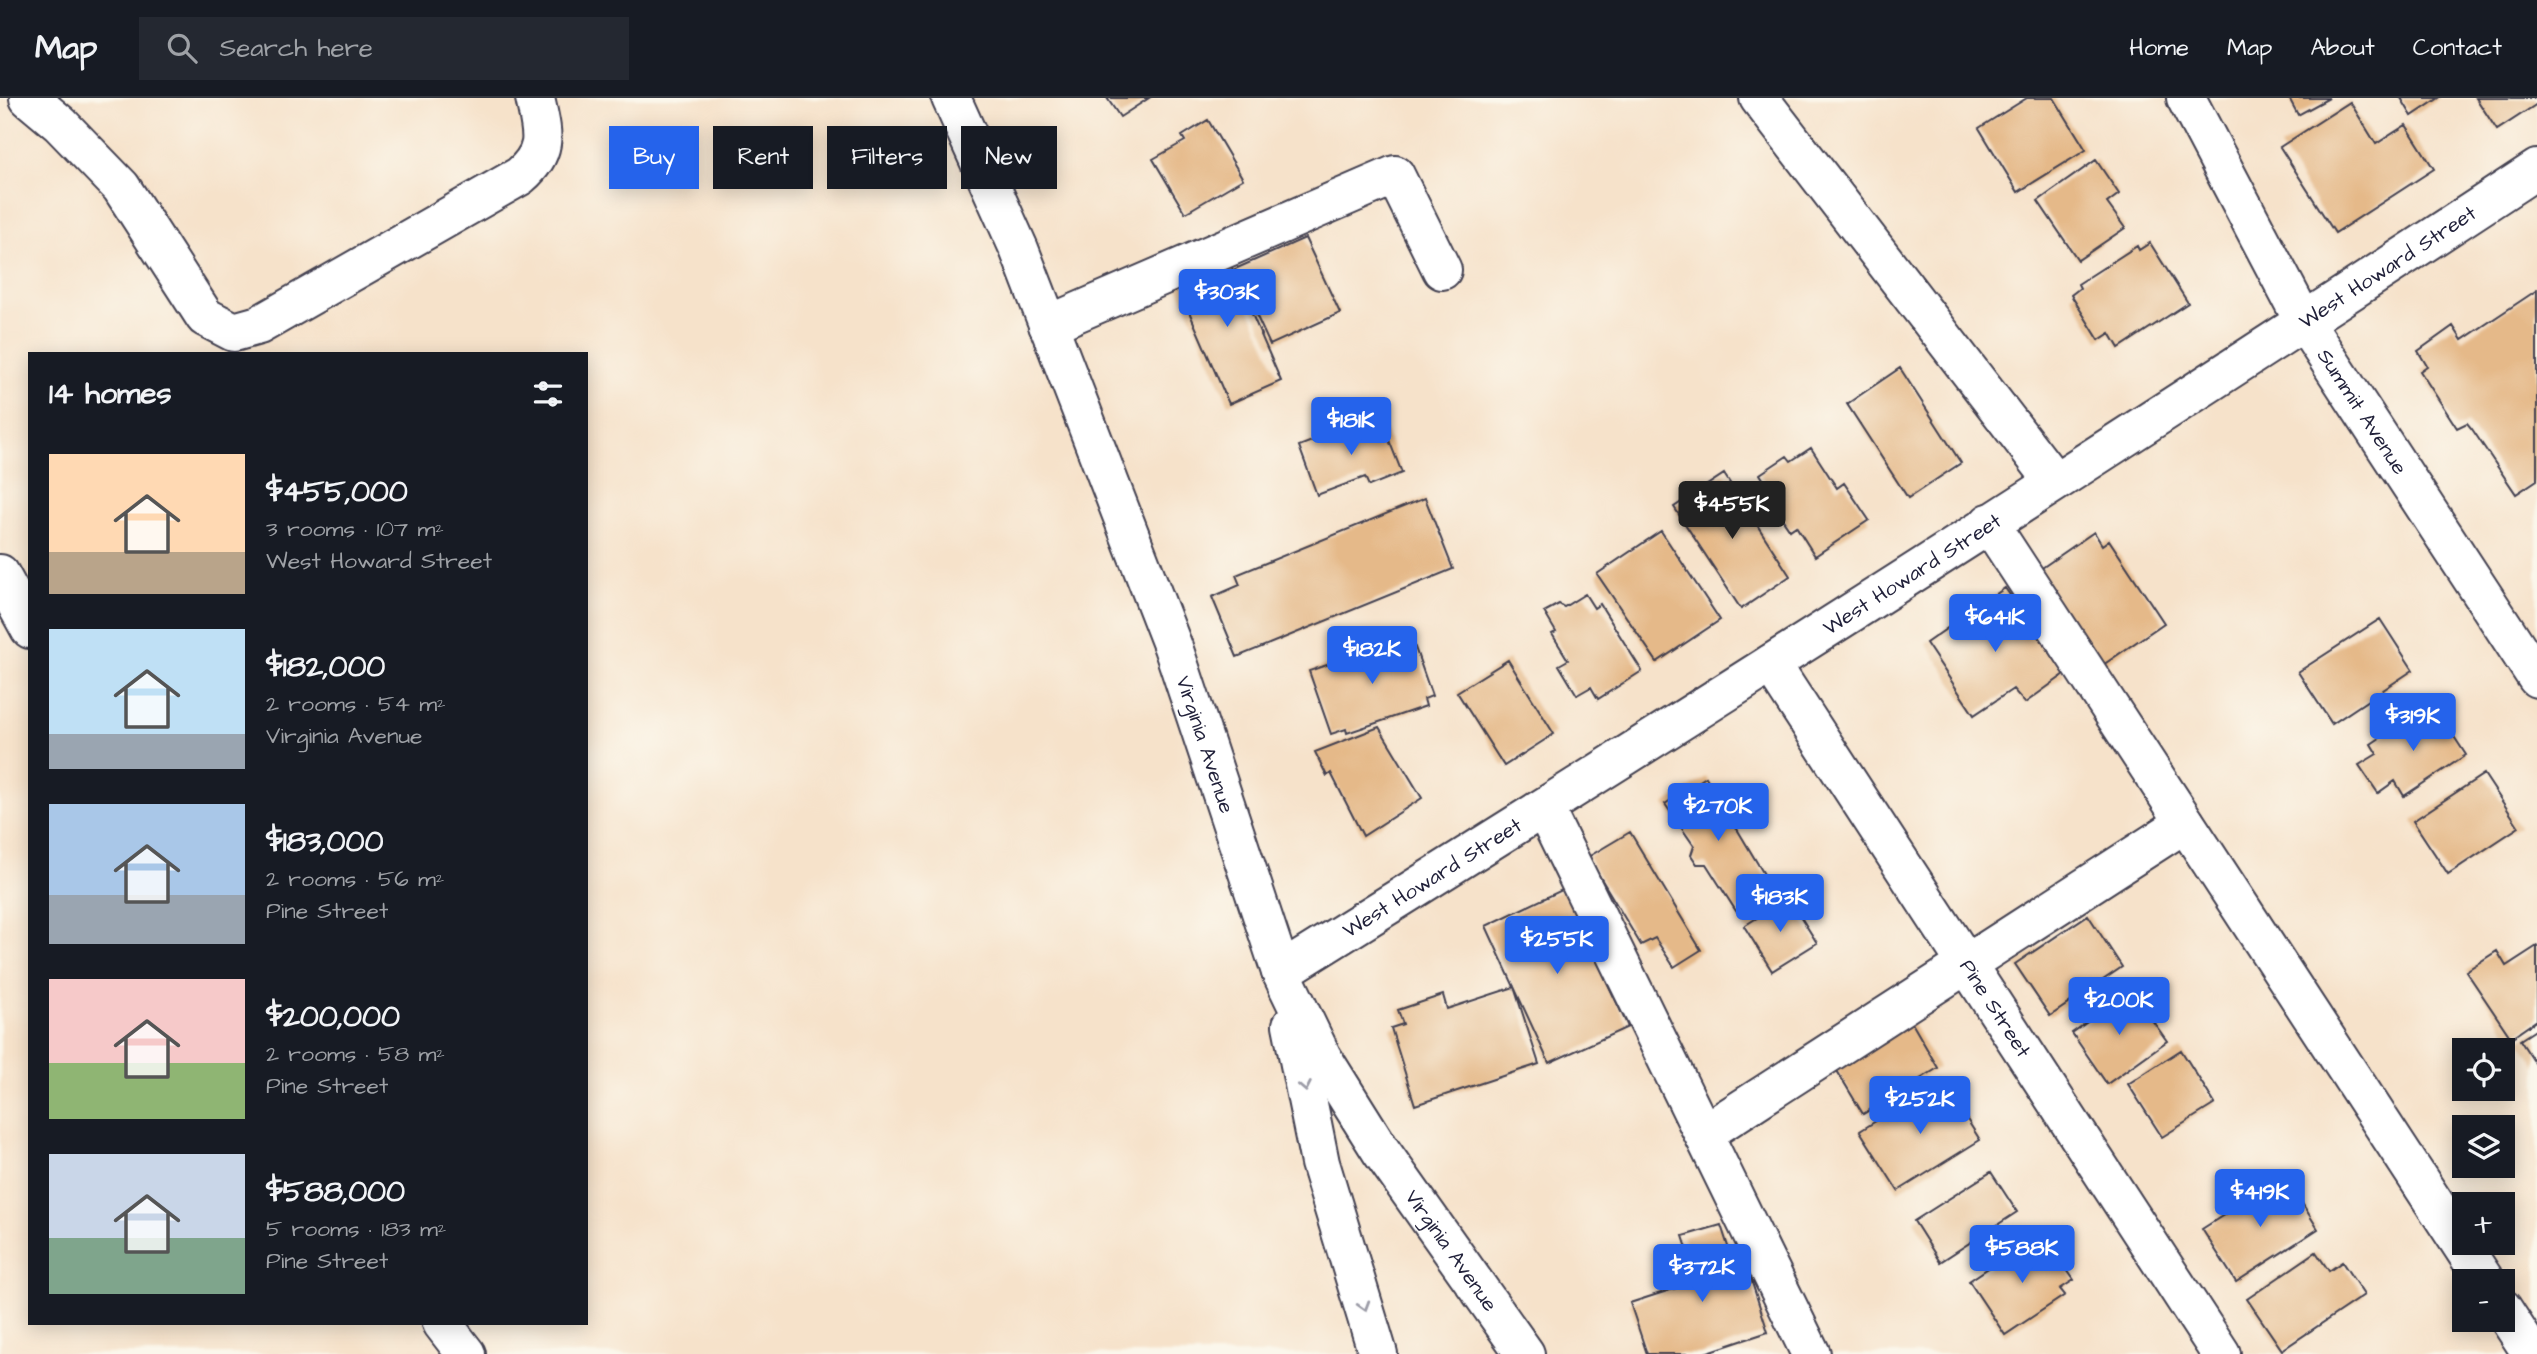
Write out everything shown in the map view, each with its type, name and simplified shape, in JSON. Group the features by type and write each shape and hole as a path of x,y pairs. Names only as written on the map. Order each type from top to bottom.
{"street":[{"path":"29,98 60,124 121,187 205,317 234,331 259,325 520,176 533,165 541,148 542,126 535,98"},
{"name":"Virginia Avenue","path":"951,98 1019,249 1173,647 1281,972 1322,1057 1373,1139 1525,1354"},
{"path":"1759,98 2054,481"},
{"name":"Summit Avenue","path":"2186,98 2304,322 2537,678"},
{"name":"West Howard Street","path":"1281,972 1771,664 2537,169"},
{"path":"1048,325 1395,175 1442,270"},
{"path":"1989,523 2477,1269"},
{"path":"0,574 28,625"},
{"name":"Pine Street","path":"1771,664 2221,1354"},
{"path":"1544,808 1811,1354"},
{"path":"1705,1133 2185,823"},
{"path":"1281,972 1320,1163 1378,1354"},
{"path":"444,1325 466,1354"},
{"path":"2515,1328 2532,1354"}],"building":[{"path":"1107,98 1149,98 1120,117"},
{"path":"2027,98 2054,98 2086,150 2018,192 1979,128"},
{"path":"2289,98 2329,98 2298,115"},
{"path":"2401,98 2439,98 2412,116"},
{"path":"2476,98 2537,98 2537,104 2497,130"},
{"path":"2350,102 2376,144 2406,125 2434,169 2335,233 2280,147"},
{"path":"1208,120 1243,179 1185,213 1153,159 1185,141 1182,136"},
{"path":"2096,160 2119,194 2107,203 2125,228 2078,260 2038,201"},
{"path":"1305,238 1340,313 1270,345 1235,269"},
{"path":"2150,243 2188,303 2119,348 2110,333 2099,340 2071,295 2080,288 2078,284 2137,246 2139,250"},
{"path":"1226,254 1281,381 1229,404 1174,277"},
{"path":"2537,290 2537,480 2516,494 2467,423 2457,428 2420,371 2427,366 2418,351 2453,326 2462,340"},
{"path":"1900,368 1961,463 1908,498 1847,404"},
{"path":"1379,415 1402,473 1369,486 1365,477 1317,495 1299,446"},
{"path":"1811,448 1837,488 1844,483 1869,520 1815,556 1796,526 1790,530 1760,486 1765,482 1760,474 1787,456 1791,461"},
{"path":"1724,474 1790,576 1741,609 1674,507"},
{"path":"1425,498 1453,569 1237,657 1212,597 1240,585 1236,575"},
{"path":"1661,531 1720,620 1657,662 1597,574"},
{"path":"2094,532 2102,545 2109,540 2164,623 2097,669 2039,570"},
{"path":"2005,588 2065,674 2025,703 2013,689 1974,715 1926,643"},
{"path":"1585,594 1594,608 1600,604 1642,671 1598,699 1591,687 1577,695 1559,665 1568,660 1552,634 1556,632 1544,612 1559,604 1564,607"},
{"path":"2380,619 2413,670 2332,724 2298,672"},
{"path":"1411,636 1432,696 1424,699 1426,706 1347,733 1346,729 1331,734 1309,671"},
{"path":"1508,660 1554,734 1504,766 1457,692"},
{"path":"2432,703 2466,755 2404,796 2395,781 2378,793 2359,765 2377,754 2371,744"},
{"path":"1379,727 1422,798 1363,836 1331,773 1327,776 1315,752"},
{"path":"2484,774 2519,827 2448,874 2413,821"},
{"path":"1706,777 1771,886 1736,911 1706,864 1697,864 1691,855 1694,846 1665,804"},
{"path":"1630,832 1701,950 1674,967 1655,938 1641,945 1588,857"},
{"path":"1564,889 1628,1027 1549,1063 1486,926"},
{"path":"1789,898 1817,943 1772,971 1744,926"},
{"path":"2088,915 2122,967 2050,1016 2015,964"},
{"path":"2537,946 2537,1020 2511,1038 2466,971 2497,951 2506,966"},
{"path":"1514,987 1539,1064 1415,1105 1391,1028 1403,1024 1398,1010 1443,995 1447,1009"},
{"path":"2131,991 2167,1041 2107,1084 2072,1033"},
{"path":"1912,1023 1938,1068 1863,1114 1836,1069"},
{"path":"2537,1029 2537,1066 2520,1040"},
{"path":"2181,1050 2215,1104 2162,1137 2128,1084"},
{"path":"1942,1080 1980,1140 1898,1191 1860,1131"},
{"path":"1991,1172 2017,1212 1940,1262 1914,1221"},
{"path":"2285,1176 2318,1229 2236,1282 2202,1229"},
{"path":"1721,1225 1735,1268 1746,1264 1768,1332 1702,1354 1647,1354 1630,1303 1698,1281 1683,1236"},
{"path":"2030,1240 2037,1249 2047,1241 2074,1280 2060,1289 2065,1295 2005,1335 1969,1281"},
{"path":"2316,1252 2329,1271 2342,1262 2364,1295 2282,1350 2247,1299"}]}
